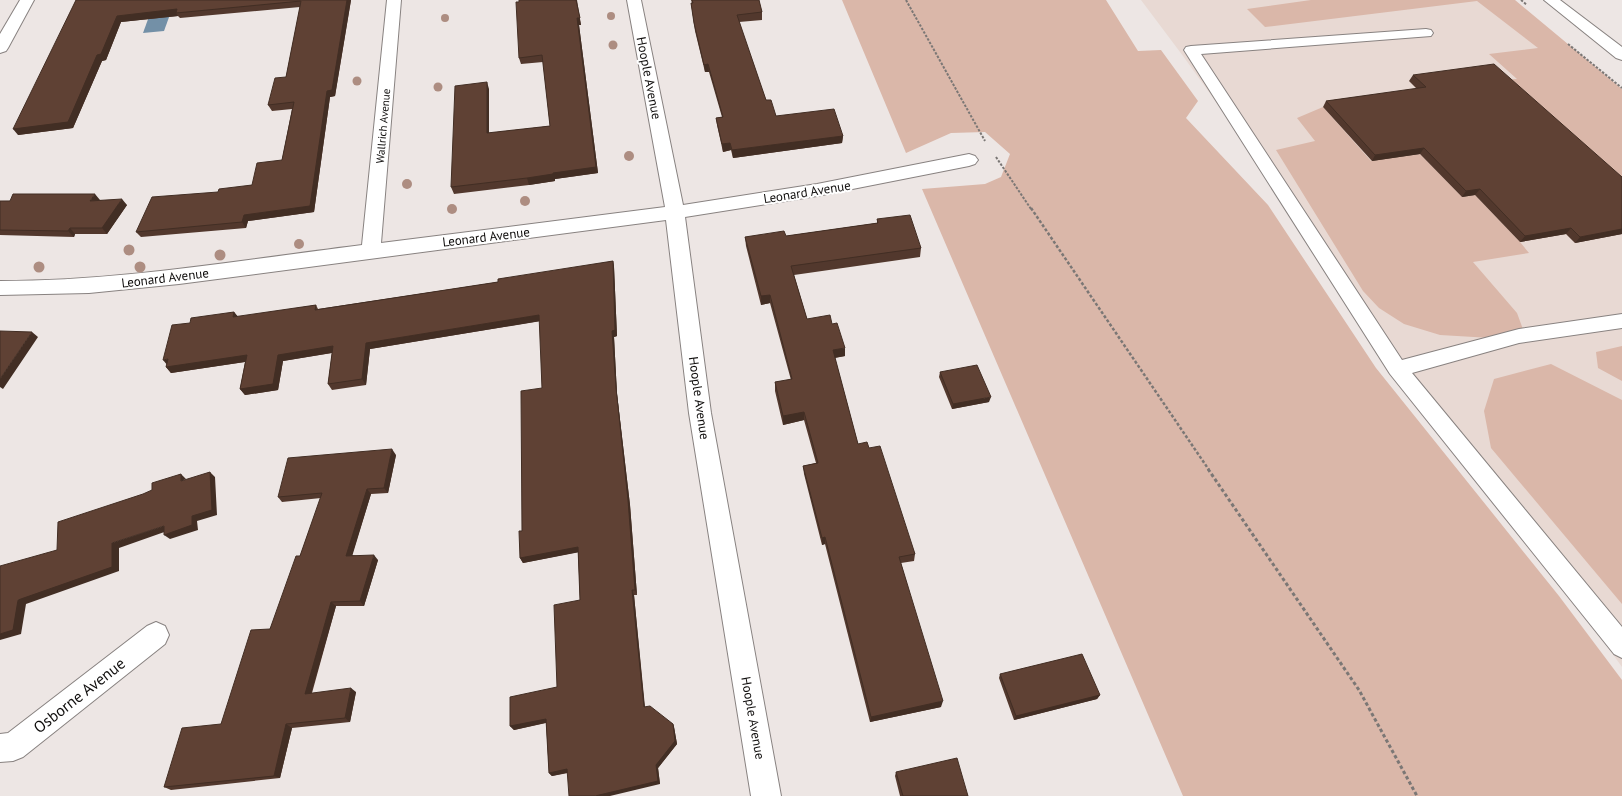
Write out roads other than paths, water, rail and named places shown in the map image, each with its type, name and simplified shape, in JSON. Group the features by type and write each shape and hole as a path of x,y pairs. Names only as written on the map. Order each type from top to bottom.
{"street":[{"path":"0,48 27,0"},
{"name":"Wallrich Avenue","path":"371,252 394,0"},
{"name":"Hoople Avenue","path":"634,0 675,213 700,413 766,796"},
{"path":"1551,0 1622,55"},
{"name":"Leonard Avenue","path":"0,288 121,284 675,213 880,180 969,160"},
{"name":"Osborne Avenue","path":"0,748 13,747 156,635"}],"lane":[{"path":"1426,33 1191,50 1397,369 1622,646"},
{"path":"1397,369 1519,336 1622,321"}],"water":[{"path":"172,9 164,31 143,33 151,11"}]}
